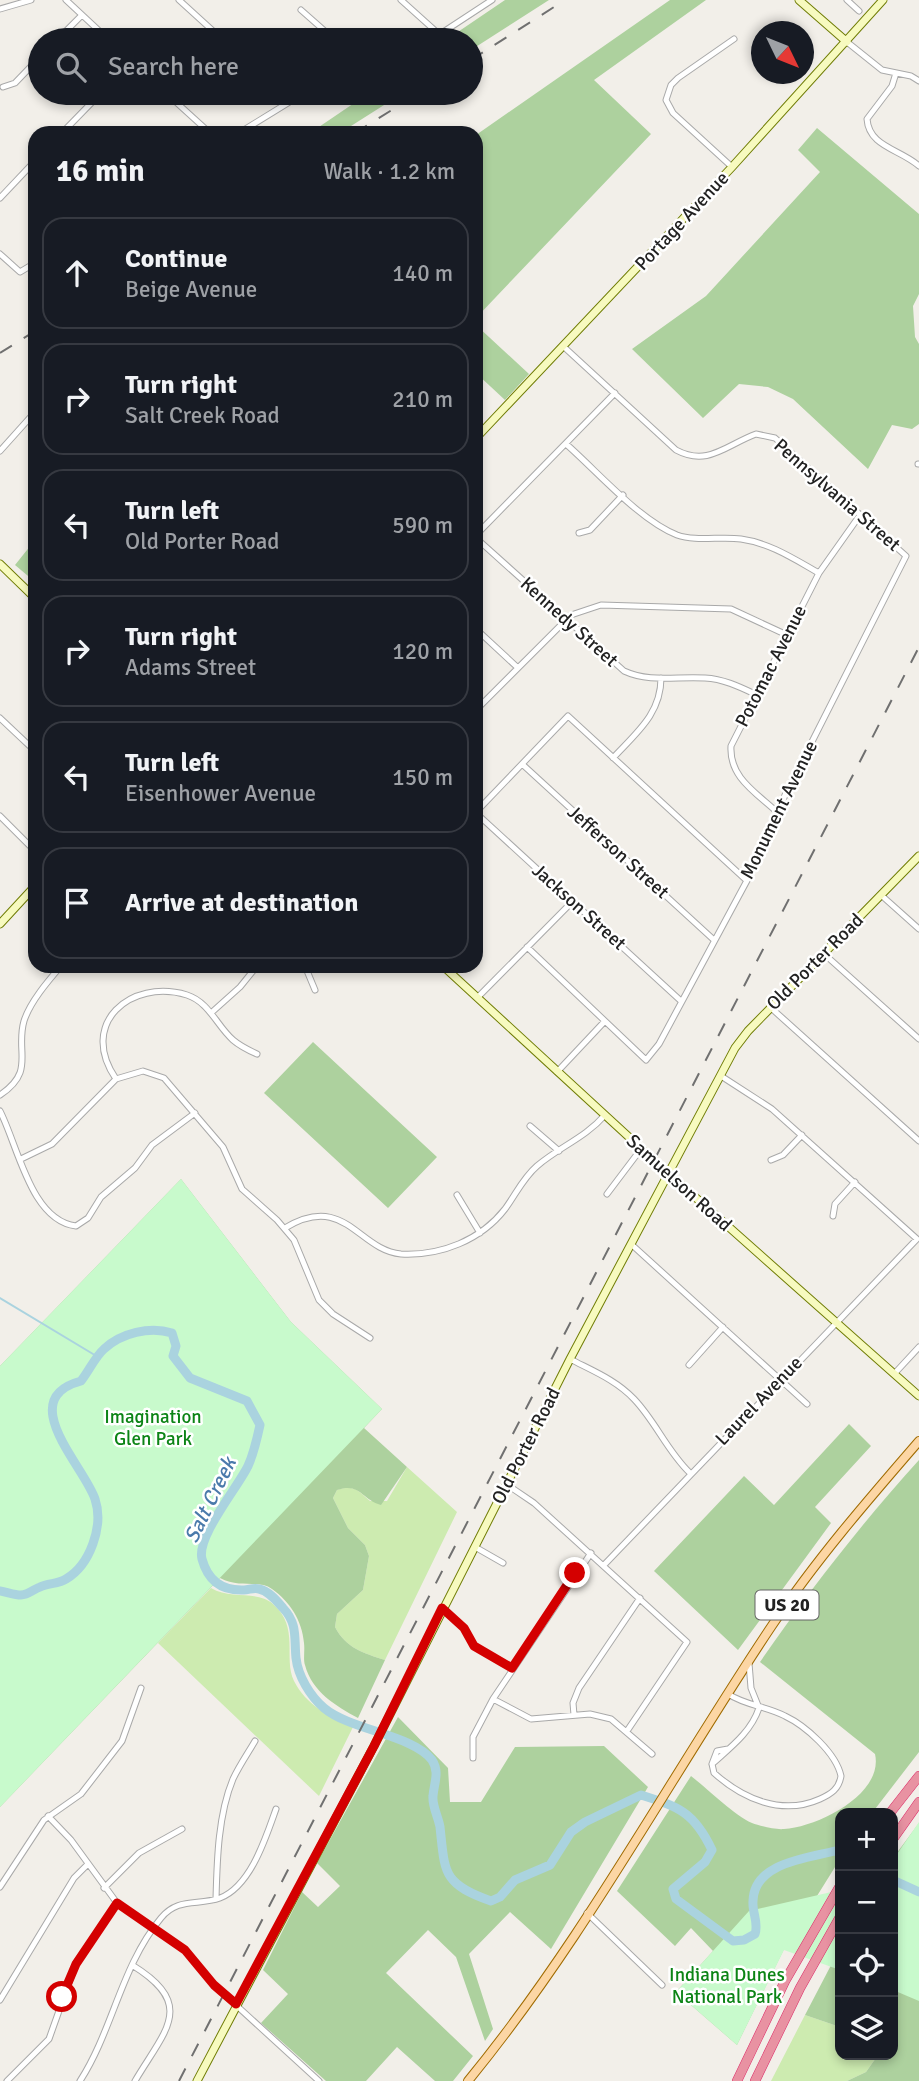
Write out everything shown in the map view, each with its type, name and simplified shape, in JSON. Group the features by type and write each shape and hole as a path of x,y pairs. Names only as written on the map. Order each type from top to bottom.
{"highway":[{"path":"894,1808 919,1776"},
{"path":"898,1832 919,1802"},
{"path":"737,2081 785,1981 835,1895"},
{"path":"755,2081 800,1988 835,1926"}],"main road":[{"name":"US 20","path":"468,2081 529,2002 749,1662 833,1542 919,1441"}],"street":[{"path":"0,9 31,0"},
{"path":"66,0 96,28"},
{"path":"179,0 210,28"},
{"path":"401,0 432,28"},
{"path":"450,28 492,0"},
{"path":"799,0 868,62 882,70 919,81"},
{"path":"847,0 859,11"},
{"name":"Portage Avenue","path":"483,431 732,167 883,0"},
{"path":"301,10 321,28"},
{"path":"69,28 82,15"},
{"path":"732,167 673,113 666,100 671,85 678,78 734,39"},
{"path":"3,87 15,83 28,70"},
{"path":"896,73 892,86 872,108 867,119 868,130 881,144 897,149 919,166"},
{"path":"69,126 89,105"},
{"path":"179,105 202,126"},
{"path":"250,126 285,105"},
{"path":"0,198 28,168"},
{"path":"0,254 20,272 28,267"},
{"name":"Pennsylvania Street","path":"564,347 676,450 688,457 716,455 756,434 775,438 906,556"},
{"path":"483,530 615,393"},
{"path":"0,451 28,420"},
{"path":"566,443 651,520 678,535 758,542 819,573"},
{"path":"579,533 590,530 623,495"},
{"name":"Potomac Avenue","path":"778,813 734,772 730,759 731,746 819,573 860,514"},
{"name":"Kennedy Street","path":"483,544 624,671 646,678 705,678 724,681 757,695"},
{"name":"Monument Avenue","path":"605,1021 646,1060 659,1044 745,879 764,849 785,795 906,556"},
{"path":"0,564 28,591"},
{"path":"483,703 565,620 601,605 731,609 787,635"},
{"path":"483,635 517,667"},
{"path":"613,758 652,716 658,705 661,678"},
{"path":"483,805 568,716 745,879"},
{"path":"0,718 28,744"},
{"name":"Jefferson Street","path":"522,764 714,940"},
{"path":"0,816 28,843"},
{"name":"Jackson Street","path":"483,818 681,1002"},
{"name":"Old Porter Road","path":"197,2081 374,1746 570,1359 735,1048 770,1007 919,856"},
{"path":"0,923 28,893"},
{"path":"881,895 919,929"},
{"path":"478,997 573,901"},
{"path":"527,947 605,1021 557,1072"},
{"path":"823,953 919,1039"},
{"path":"0,1095 16,1081 23,1066 25,1018 56,973"},
{"path":"211,1013 251,973"},
{"path":"308,973 315,990"},
{"name":"Samuelson Road","path":"451,973 641,1149 919,1396"},
{"path":"116,1079 106,1061 103,1040 113,1013 128,998 150,992 184,995 197,1000 231,1039 257,1054"},
{"path":"770,1007 919,1141"},
{"path":"21,1159 52,1144 116,1079 137,1072 158,1075 171,1083 227,1154 242,1189 285,1228 304,1257 319,1300 333,1314 370,1338"},
{"path":"721,1076 760,1099 855,1182 835,1204 833,1216"},
{"path":"0,1111 46,1211 64,1224 80,1225 102,1197 135,1168 152,1145 195,1113"},
{"path":"285,1228 308,1218 330,1218 357,1229 385,1250 409,1254 450,1247 480,1233 506,1207 536,1166 588,1133 605,1115"},
{"path":"530,1126 559,1151"},
{"path":"771,1160 783,1155 802,1135"},
{"path":"607,1194 641,1149"},
{"name":"Laurel Avenue","path":"604,1565 835,1321 917,1240 855,1182"},
{"path":"457,1195 480,1233"},
{"path":"631,1244 807,1404"},
{"path":"689,1365 723,1327"},
{"path":"895,1373 919,1347"},
{"path":"570,1359 624,1390 639,1405 668,1450 690,1473"},
{"path":"506,1484 529,1498 687,1642 627,1731"},
{"path":"475,1547 503,1563"},
{"path":"473,1758 473,1737 493,1699 590,1553"},
{"path":"574,1715 573,1703 579,1688 640,1598"},
{"path":"442,1608 464,1628 474,1646 512,1668"},
{"path":"728,1694 748,1706 759,1708 784,1715 812,1736 840,1771 837,1787 815,1801 777,1807 723,1782 714,1773 712,1764 717,1751 728,1749 755,1720 759,1708 751,1688 749,1662"},
{"path":"0,1887 48,1816 80,1794 102,1770 122,1741 141,1688"},
{"path":"493,1699 531,1719 601,1715 627,1731 652,1754"},
{"path":"216,1899 217,1862 227,1802 234,1779 254,1741"},
{"path":"80,2081 91,2062 113,2003 153,1929 175,1905 216,1899 230,1892 243,1877 276,1809"},
{"path":"48,1816 71,1840 117,1903 185,1950 214,1985 319,2081"},
{"path":"104,1888 139,1853 183,1829"},
{"path":"0,2000 74,1878 87,1865"},
{"path":"7,2081 49,2039 76,1964 117,1903"},
{"path":"587,1913 662,1985"},
{"path":"132,1965 161,1986 169,2005 167,2030 135,2081"}],"green space":[{"path":"505,0 549,0 483,42 483,28 464,28"},
{"path":"670,0 706,0 594,80 651,134 483,311 483,130"},
{"path":"351,105 384,105 351,126 320,126"},
{"path":"817,128 919,214 919,294 913,306 915,337 919,344 919,424 912,429 892,425 868,469 793,399 768,387 739,384 703,418 632,349 706,296 820,172 798,150"},
{"path":"483,331 529,374 505,400 483,380"},
{"path":"28,549 28,576 15,565"},
{"path":"313,1042 437,1157 388,1208 264,1093"},
{"name":"Imagination Glen Park","path":"181,1179 291,1322 382,1409 364,1428 407,1467 381,1505 351,1488 337,1490 333,1498 348,1528 365,1545 369,1556 363,1590 337,1614 335,1627 350,1645 385,1660 358,1718 333,1703 313,1683 304,1663 301,1627 284,1600 267,1586 235,1583 220,1578 0,1807 0,1366"},
{"name":"Imagination Glen Park","path":"181,1179 291,1322 382,1409 0,1807 0,1366"},
{"path":"849,1424 871,1446 815,1507 831,1523 738,1650 654,1571 744,1476 774,1505"},
{"path":"919,1460 919,1752 876,1808 842,1808 859,1795 869,1782 875,1769 875,1754 760,1662 836,1558"},
{"path":"407,1467 457,1512 385,1660 350,1645 335,1627 337,1614 363,1590 369,1556 365,1545 348,1528 333,1498 337,1490 351,1488 370,1501 387,1501"},
{"path":"211,1588 227,1594 259,1597 273,1604 281,1613 289,1632 291,1672 299,1689 319,1709 353,1727 319,1796 158,1643"},
{"path":"398,1717 448,1768 450,1802 481,1802 515,1747 604,1746 648,1787 551,1949 510,1912 469,1954 493,2029 485,2041 456,1957 428,1930 386,1973 473,2056 453,2081 435,2081 397,2047 366,2081 326,2081 261,2023 288,1994 263,1970 302,1892 318,1907 340,1886 317,1863"},
{"path":"691,1776 729,1808 759,1825 781,1829 798,1827 835,1812 835,1867 784,1949 737,2045 676,1992 713,1951 691,1928 675,1946 617,1891"},
{"path":"919,1822 919,2001 898,1992 898,1853"},
{"path":"919,1823 919,2081 847,2081 866,2072 874,2060 898,2060 898,1851"},
{"name":"Indiana Dunes National Park","path":"835,1891 835,1968 784,1950 737,2045 676,1992 749,1911"},
{"path":"835,1958 835,2025 805,2015"},
{"path":"805,2015 835,2025 835,2060 874,2060 866,2072 847,2081 771,2081"}],"waterway":[{"path":"0,1298 98,1357"},
{"name":"Salt Creek","path":"0,1591 24,1595 66,1579 82,1564 93,1544 98,1521 95,1499 59,1434 53,1418 53,1402 62,1390 81,1381 101,1352 111,1343 136,1332 154,1330 172,1333 176,1346 173,1356 190,1378 247,1401 260,1425 248,1466 205,1538 202,1559 208,1573 217,1583 229,1589 263,1590 281,1605 293,1626 297,1665 302,1679 324,1708 349,1722 411,1744 432,1760 436,1773 433,1804 440,1827 445,1866 463,1889 491,1901 500,1897 515,1880 550,1865 571,1832 585,1822 641,1795 666,1803 692,1819 712,1850 705,1862 673,1889 676,1899 733,1941 744,1940 755,1934 753,1901 762,1878 784,1864 835,1851"},
{"name":"Salt Creek","path":"898,1882 919,1892"}],"railway":[{"path":"483,52 565,0"},
{"path":"366,126 400,105"},
{"path":"0,353 28,335"},
{"path":"179,2081 919,647"}],"route":[{"path":"62,1997 76,1964 117,1903 146,1926 165,1935 185,1950 207,1978 236,2004 374,1746 442,1608 464,1628 474,1646 512,1668 575,1573"}]}
